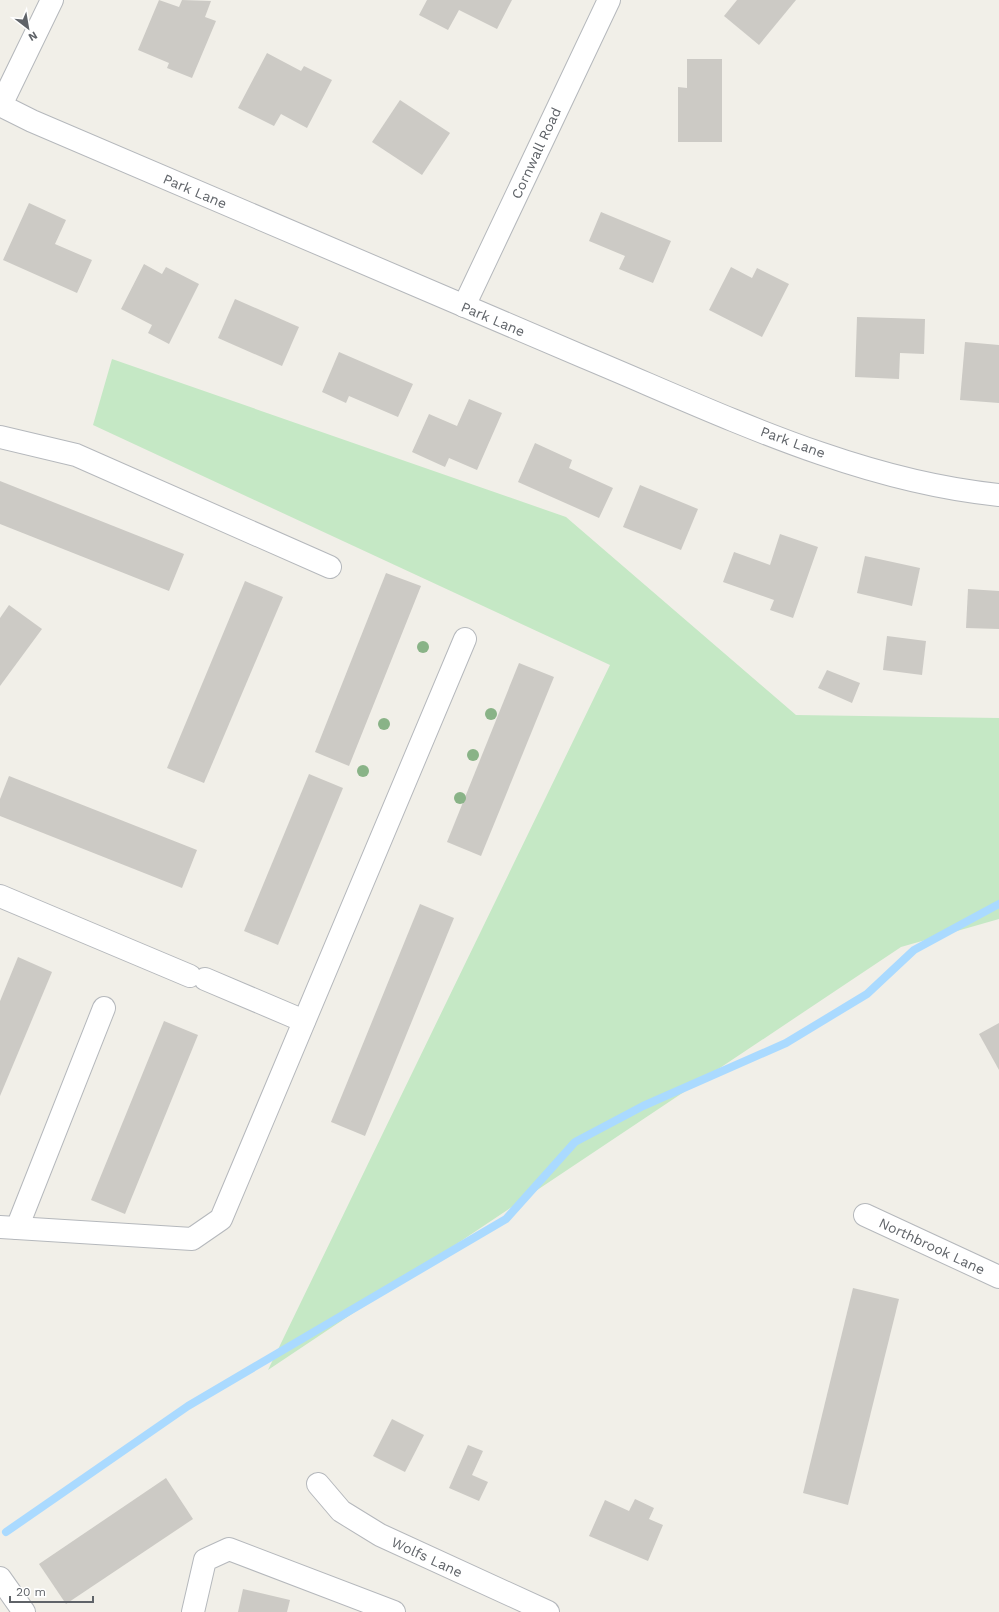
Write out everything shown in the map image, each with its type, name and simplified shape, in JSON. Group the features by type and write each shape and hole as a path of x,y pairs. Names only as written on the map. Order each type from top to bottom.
{"street":[{"path":"0,105 52,0"},
{"name":"Cornwall Road","path":"464,306 609,0"},
{"name":"Park Lane","path":"0,105 32,121 789,443 899,477 999,495"},
{"path":"0,436 76,454 330,567"},
{"path":"104,1008 8,1228 192,1239 221,1219 465,639"},
{"path":"0,896 304,1021"},
{"name":"Northbrook Lane","path":"865,1215 999,1277"},
{"name":"Wolfs Lane","path":"318,1484 341,1511 380,1535 548,1612"},
{"path":"193,1612 205,1560 229,1548 394,1612"},
{"path":"0,1578 24,1612"}],"green space":[{"path":"112,359 566,517 796,715 999,718 999,919 901,947 268,1370 610,665 93,425"}],"building":[{"path":"159,0 179,7 182,0 211,1 205,17 216,21 192,78 167,68 169,63 138,50"},
{"path":"427,0 512,0 497,29 459,10 448,30 419,15"},
{"path":"737,0 796,0 759,45 724,16"},
{"path":"267,53 301,71 304,66 332,80 307,128 281,114 274,126 238,108"},
{"path":"687,59 722,59 722,142 678,142 678,87 687,88"},
{"path":"400,100 450,133 422,175 372,142"},
{"path":"29,203 66,220 55,244 92,260 77,293 3,260"},
{"path":"601,212 671,241 653,283 619,269 625,256 589,241"},
{"path":"144,264 162,274 166,267 199,284 169,344 148,333 152,325 121,309"},
{"path":"731,267 752,278 757,268 789,284 762,337 709,310"},
{"path":"235,299 299,327 282,366 218,338"},
{"path":"857,317 925,319 924,354 900,353 899,379 855,377"},
{"path":"965,342 999,345 999,403 960,400"},
{"path":"339,352 413,384 398,417 349,396 346,403 322,392"},
{"path":"469,399 502,413 477,470 449,458 445,467 412,452 429,414 457,426"},
{"path":"535,443 572,460 569,468 613,488 599,518 518,482"},
{"path":"0,481 184,554 169,591 0,524"},
{"path":"640,485 698,509 681,550 623,527"},
{"path":"780,534 818,547 793,618 770,610 774,600 723,582 734,552 770,565"},
{"path":"865,556 920,568 912,606 857,593"},
{"path":"386,573 421,586 349,766 315,752"},
{"path":"245,581 283,597 204,783 167,768"},
{"path":"968,589 999,591 999,629 966,628"},
{"path":"9,605 42,629 0,686 0,618"},
{"path":"887,636 926,641 922,675 883,670"},
{"path":"519,663 554,677 481,856 447,842"},
{"path":"827,670 860,683 852,703 818,688"},
{"path":"309,774 343,788 278,945 244,931"},
{"path":"9,776 197,850 182,888 0,816 0,799"},
{"path":"420,904 454,918 365,1136 331,1122"},
{"path":"18,957 52,972 0,1096 0,1001"},
{"path":"164,1021 198,1035 125,1214 91,1200"},
{"path":"999,1023 999,1070 979,1034"},
{"path":"853,1288 899,1299 848,1505 803,1493"},
{"path":"392,1419 424,1435 405,1472 373,1456"},
{"path":"468,1445 483,1451 472,1475 488,1482 479,1501 449,1488"},
{"path":"166,1478 193,1519 66,1604 39,1564"},
{"path":"635,1499 654,1508 649,1519 663,1525 648,1561 589,1536 605,1500 629,1511"},
{"path":"243,1589 290,1600 287,1612 238,1612"}],"waterway":[{"path":"6,1532 188,1406 506,1219 575,1142 643,1106 786,1043 867,994 914,950 999,904"}]}
